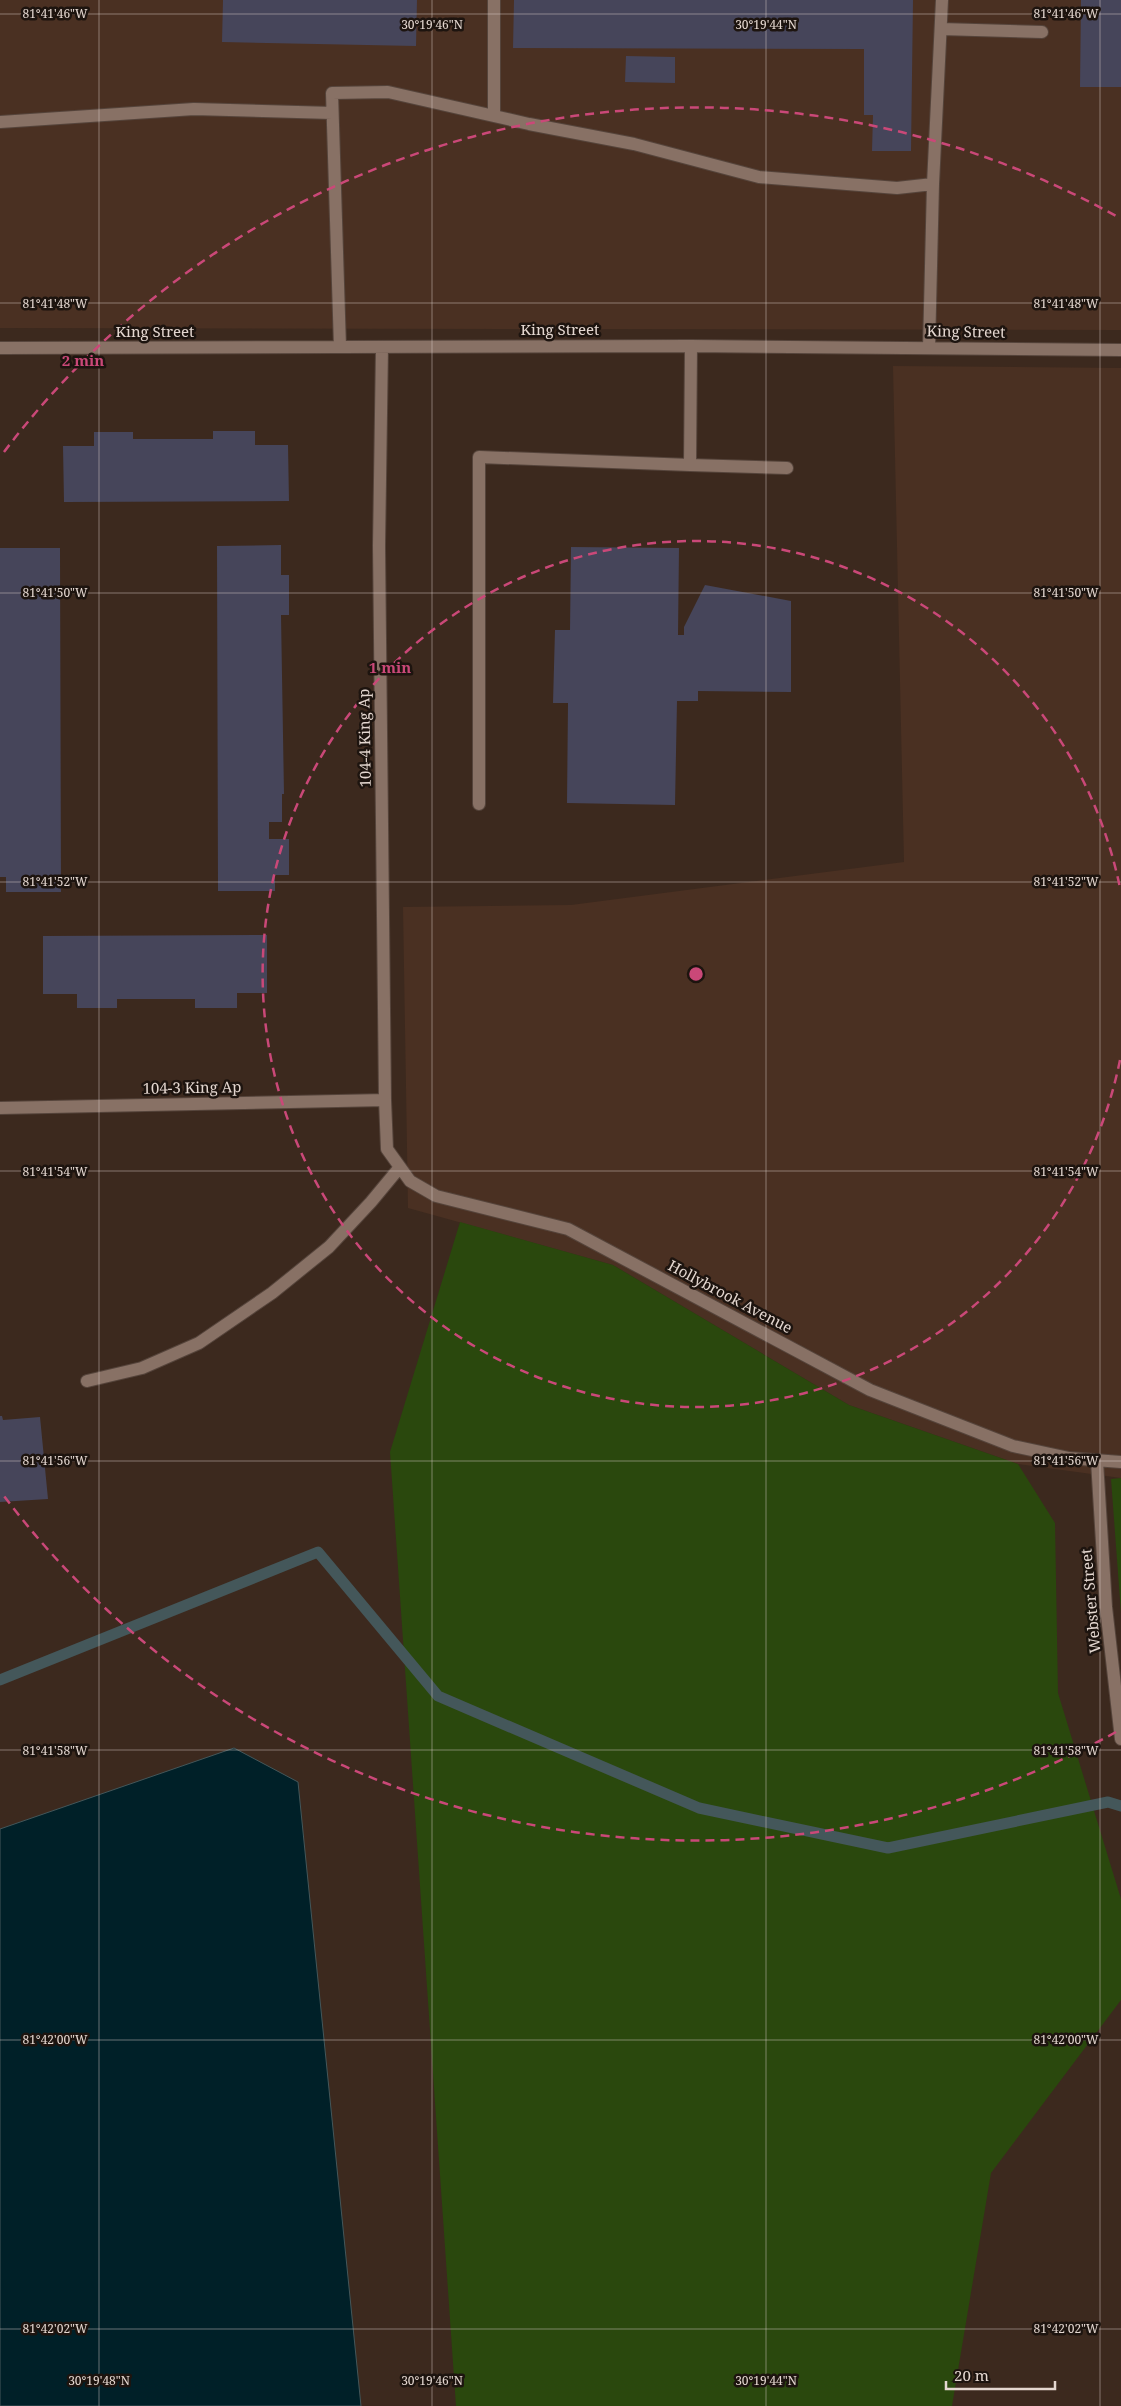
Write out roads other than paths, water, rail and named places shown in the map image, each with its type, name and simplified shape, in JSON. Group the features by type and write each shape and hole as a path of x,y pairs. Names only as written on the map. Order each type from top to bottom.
{"street":[{"path":"494,0 494,116"},
{"path":"929,348 942,0"},
{"path":"941,29 1042,32"},
{"path":"340,347 332,94 388,92 494,116 634,144 759,177 897,188 934,184"},
{"path":"0,122 194,109 332,113"},
{"path":"690,465 692,346"},
{"name":"King Street","path":"0,348 692,346 1121,350"},
{"name":"104-4 King Ap","path":"382,347 379,546 385,1100"},
{"path":"480,804 480,457 787,468"},
{"name":"104-3 King Ap","path":"0,1108 385,1100"},
{"name":"Hollybrook Avenue","path":"385,1100 387,1149 410,1181 436,1196 568,1229 870,1390 1013,1446 1069,1458 1121,1462"},
{"path":"87,1381 142,1368 207,1337 272,1293 329,1247 371,1202 400,1167"},
{"name":"Webster Street","path":"1097,1461 1106,1607 1121,1739"}],"water":[{"path":"234,1748 298,1782 361,2406 0,2406 0,1829"}],"waterway":[{"path":"0,1680 318,1552 438,1696 699,1808 888,1848 1108,1802 1121,1806"}]}
